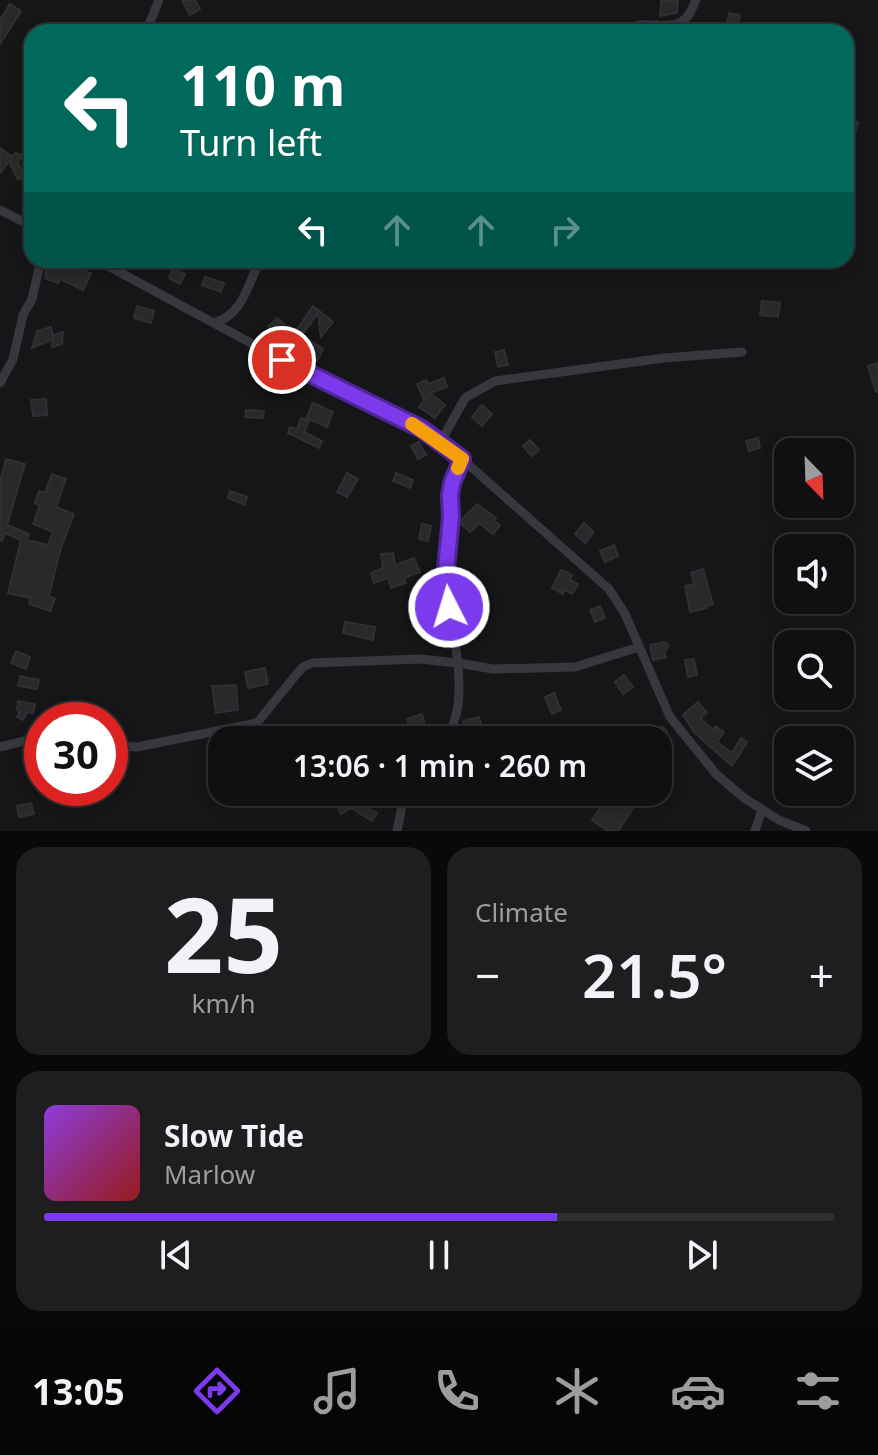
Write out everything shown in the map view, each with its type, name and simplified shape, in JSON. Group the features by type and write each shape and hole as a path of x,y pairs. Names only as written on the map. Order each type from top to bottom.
{"street":[{"path":"149,24 159,0"},
{"path":"678,24 687,18 696,0"},
{"path":"0,210 24,222"},
{"path":"0,383 13,359 23,315 32,299 39,268"},
{"path":"112,268 368,404 422,429 462,459 609,589 625,614 670,717 716,774 744,798 806,831"},
{"path":"214,323 222,321 242,302 257,268"},
{"path":"440,443 465,398 495,381 664,358 742,352"},
{"path":"453,726 457,718 460,686 445,579 452,483 462,459"},
{"path":"128,746 257,723 303,667 312,663 420,659 515,670 575,667 639,647"},
{"path":"0,747 24,741"},
{"path":"397,831 404,806"},
{"path":"755,831 762,809"}],"building":[{"path":"182,0 195,0 200,9 190,15"},
{"path":"661,1 678,1 677,13 660,16"},
{"path":"10,4 21,11 0,44 0,20"},
{"path":"729,13 740,15 738,24 727,24"},
{"path":"0,148 13,157 15,153 22,155 18,163 24,177 18,180 9,161 0,173"},
{"path":"47,268 79,268 91,274 83,290 60,279 58,283 45,278"},
{"path":"173,269 185,274 180,284 169,278"},
{"path":"205,277 224,283 221,292 202,285"},
{"path":"762,301 780,303 778,317 760,315"},
{"path":"137,306 154,311 151,323 134,318"},
{"path":"313,306 333,322 321,337 318,313 302,335 323,349 317,361 284,335 280,338 268,327 277,318 294,334"},
{"path":"51,327 53,335 63,332 62,344 52,347 53,339 32,348 37,331"},
{"path":"504,350 508,365 498,367 495,352"},
{"path":"878,363 878,392 876,392 868,366"},
{"path":"444,378 447,387 430,393 445,405 435,418 419,407 424,400 417,384"},
{"path":"46,399 47,415 33,416 31,400"},
{"path":"313,403 333,412 327,427 306,418"},
{"path":"482,405 492,414 482,426 472,417"},
{"path":"246,410 264,411 263,418 245,417"},
{"path":"301,418 309,421 304,432 322,441 319,448 288,433 290,427 297,429"},
{"path":"758,438 760,448 749,451 746,441"},
{"path":"530,440 539,450 532,456 523,446"},
{"path":"419,442 426,455 418,459 411,446"},
{"path":"6,459 25,464 7,525 29,534 27,540 48,545 53,532 33,524 40,505 35,503 39,491 45,493 52,474 66,479 56,507 74,514 60,551 49,596 55,599 50,611 29,604 31,598 8,593 21,540 5,533 0,541 0,481"},
{"path":"347,473 358,479 347,497 337,492"},
{"path":"396,473 413,480 410,488 393,481"},
{"path":"230,491 247,497 245,505 228,498"},
{"path":"477,504 496,518 494,521 500,525 493,534 479,523 470,532 459,522"},
{"path":"584,523 594,532 585,543 575,534"},
{"path":"422,524 431,526 428,541 419,539"},
{"path":"614,545 618,556 605,562 600,551"},
{"path":"393,553 395,565 414,558 420,572 404,578 406,583 391,588 388,578 374,583 371,573 383,568 381,554"},
{"path":"703,569 713,604 690,612 685,586 694,584 691,573"},
{"path":"561,570 572,575 570,580 578,584 572,594 565,590 563,594 552,588"},
{"path":"469,583 471,599 460,600 458,584"},
{"path":"600,606 605,618 595,622 590,610"},
{"path":"345,622 375,627 373,640 343,633"},
{"path":"665,642 669,645 664,653 666,657 653,660 650,645"},
{"path":"16,651 30,657 26,669 11,663"},
{"path":"694,659 697,675 688,677 685,660"},
{"path":"265,668 268,684 248,688 245,672"},
{"path":"624,675 633,687 623,694 615,682"},
{"path":"20,676 39,680 37,689 18,686"},
{"path":"236,685 238,710 216,713 212,686"},
{"path":"554,693 561,710 552,714 545,697"},
{"path":"18,701 24,702 23,720 17,717 20,711 17,710"},
{"path":"698,702 707,713 700,718 713,730 715,726 724,732 717,742 732,753 741,738 747,742 732,766 694,732 683,715"},
{"path":"422,714 425,726 410,726 407,719"},
{"path":"479,717 482,726 464,726 463,721"},
{"path":"17,806 32,806 34,814 19,817"},
{"path":"337,806 365,806 377,813 372,821 351,808 341,814"},
{"path":"601,806 633,808 618,831 608,831 592,820"}],"slow traffic":[{"path":"412,424 462,459 458,468"}],"route":[{"path":"282,360 422,429 462,459 450,495 445,579 449,607"}]}
